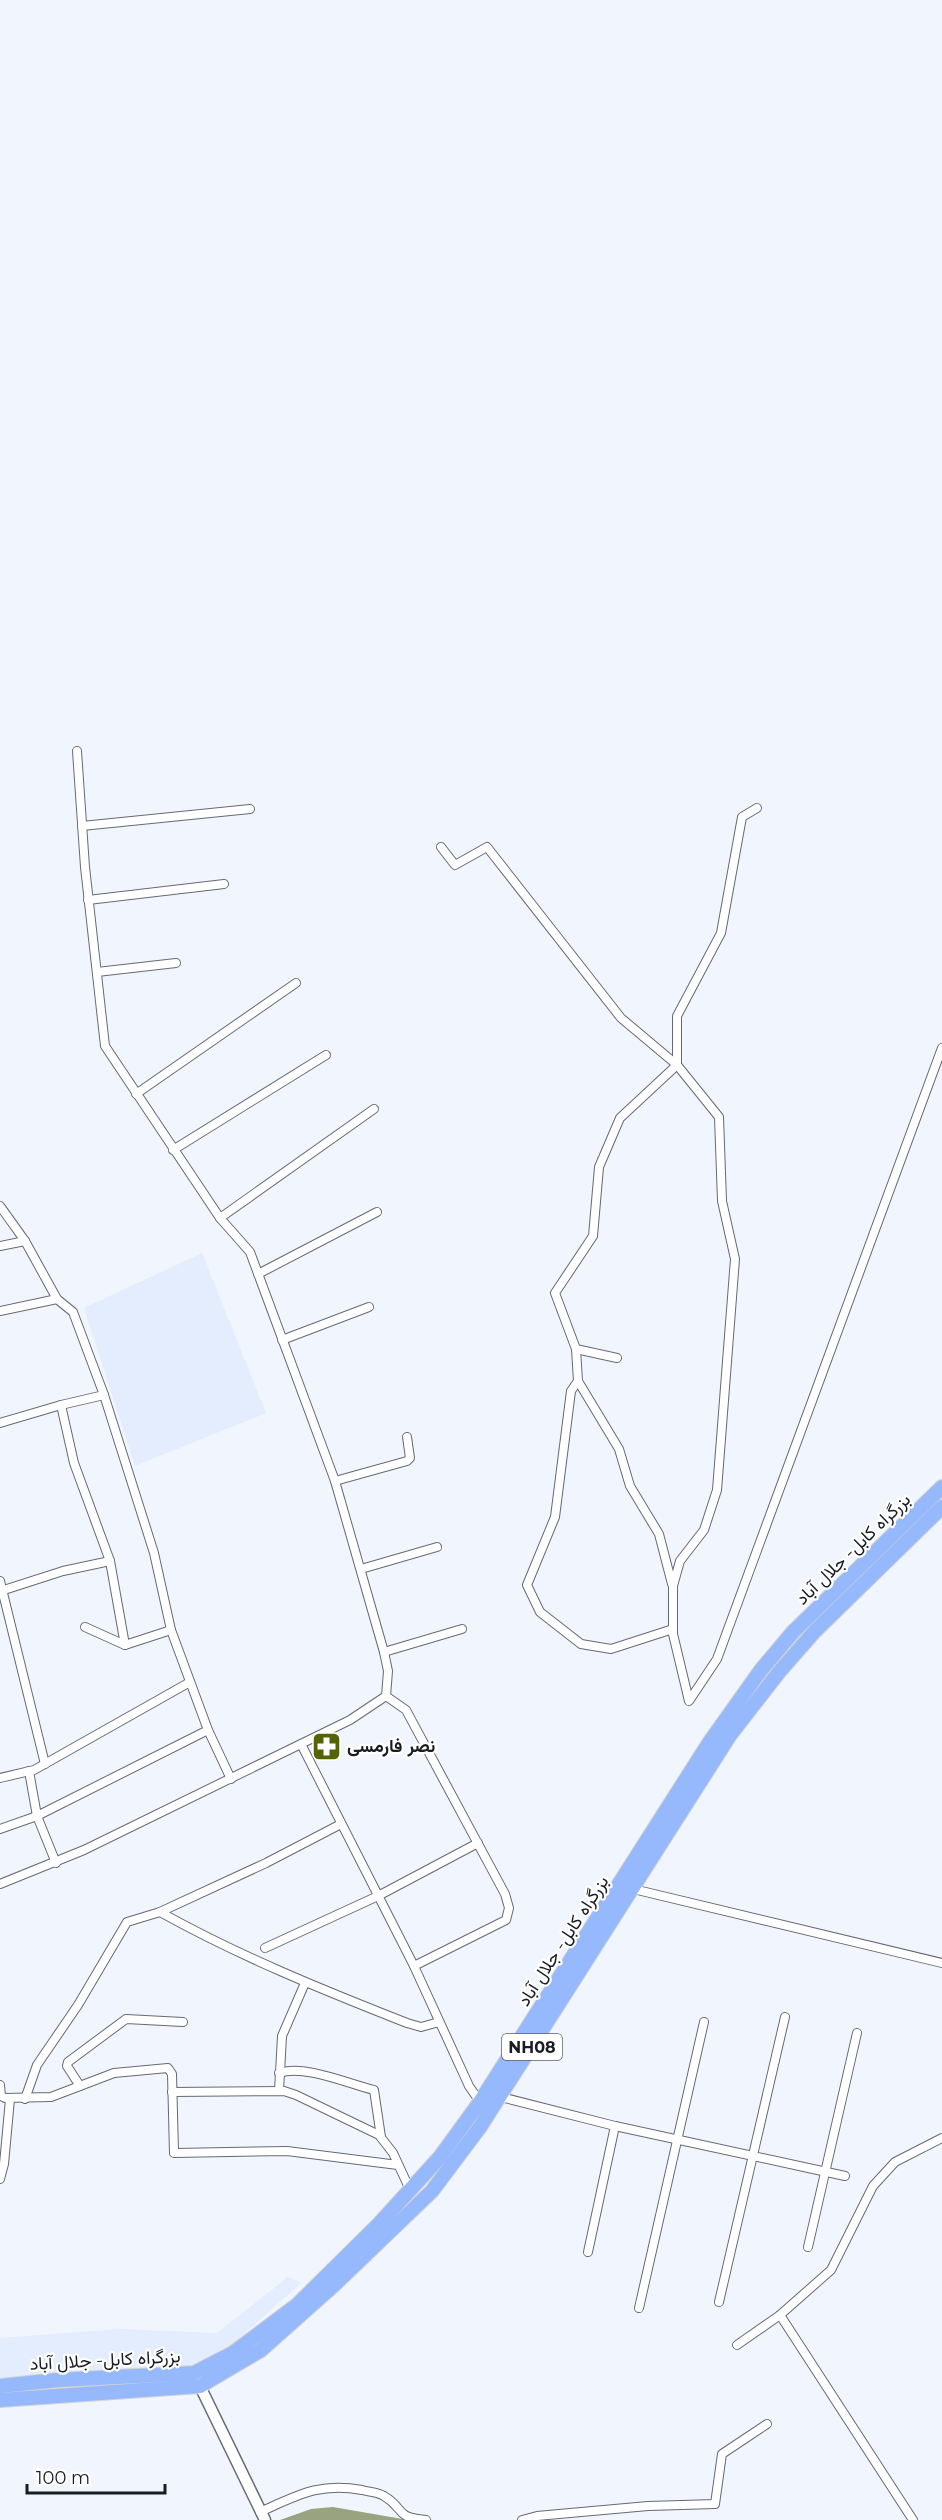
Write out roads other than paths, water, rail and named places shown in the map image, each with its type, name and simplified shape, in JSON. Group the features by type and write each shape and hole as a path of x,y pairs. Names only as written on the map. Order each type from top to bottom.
{"highway":[{"name":"بزرگراه کابل- جلال آباد","path":"0,2400 197,2380 223,2375 284,2333 432,2191 501,2097 709,1743 771,1658 793,1632 942,1487"},
{"name":"بزرگراه کابل- جلال آباد","path":"0,2386 58,2380 197,2380 297,2305 411,2192 480,2102 730,1736 779,1672 815,1631 942,1507"}],"street":[{"path":"76,751 88,900 105,1046 220,1218 250,1252 335,1481 384,1652 388,1671 386,1696"},
{"path":"757,808 742,817 721,933 677,1016 677,1065 620,1118 599,1167 593,1236 555,1293 576,1349 578,1381 619,1449 630,1486 659,1534 673,1586 673,1629 688,1701 717,1659 942,1048"},
{"path":"82,826 249,809"},
{"path":"441,847 455,865 487,847 621,1018 677,1065 719,1116 722,1201 735,1259 717,1490 704,1530 680,1562 673,1586"},
{"path":"88,900 224,884"},
{"path":"97,972 176,963"},
{"path":"136,1094 296,983"},
{"path":"173,1150 326,1055"},
{"path":"220,1218 374,1109"},
{"path":"0,1206 25,1240 57,1299 73,1312 104,1395 154,1553 171,1630 208,1730 231,1779"},
{"path":"258,1274 377,1212"},
{"path":"0,1246 25,1240"},
{"path":"0,1311 57,1299"},
{"path":"282,1340 369,1307"},
{"path":"576,1349 616,1358"},
{"path":"578,1381 571,1391 555,1516 527,1585 540,1612 581,1644 611,1649 673,1629"},
{"path":"0,1423 104,1395"},
{"path":"61,1405 74,1463 110,1561 125,1645"},
{"path":"335,1481 407,1461 410,1458 407,1437"},
{"path":"361,1569 437,1547"},
{"path":"1,1591 63,1571 110,1561"},
{"path":"0,1581 45,1764"},
{"path":"85,1627 125,1645 171,1630"},
{"path":"384,1652 462,1629"},
{"path":"0,1778 29,1772 45,1764 190,1682"},
{"path":"0,1884 56,1863 231,1779 350,1720 386,1696"},
{"path":"386,1696 406,1710 508,1903 508,1917 499,1924 414,1966"},
{"path":"0,1829 37,1816 208,1730"},
{"path":"301,1744 414,1966 469,2086 480,2102"},
{"path":"29,1772 37,1816 56,1863"},
{"path":"25,2099 38,2065 55,2035 78,2005 127,1922 160,1912 266,1863 341,1824"},
{"path":"265,1948 378,1896 478,1843"},
{"path":"626,1887 942,1963"},
{"path":"160,1912 305,1983 407,2023 421,2026 439,2022"},
{"path":"279,2091 282,2036 305,1983"},
{"path":"719,2302 784,2017"},
{"path":"80,2086 67,2066 68,2062 121,2021 183,2022"},
{"path":"639,2308 704,2022"},
{"path":"808,2247 857,2033"},
{"path":"0,2085 1,2096 10,2099 51,2097 114,2073 168,2068 172,2074 174,2153 287,2151 398,2164"},
{"path":"279,2073 288,2070 320,2074 374,2090 381,2138 398,2164 411,2192"},
{"path":"172,2092 279,2091 296,2095 381,2138"},
{"path":"501,2097 615,2126 845,2176"},
{"path":"0,2179 4,2164 10,2099"},
{"path":"588,2252 615,2126"},
{"path":"737,2344 780,2315 831,2270 873,2186 895,2162 942,2138"},
{"path":"780,2315 913,2520"},
{"path":"197,2380 262,2516 300,2494 321,2487 338,2486 382,2494 404,2516 426,2520"},
{"path":"522,2520 537,2516 648,2506 715,2504 722,2454 767,2424"}],"place":[{"name":"نصر فارمسی","path":"326,1746"}]}
